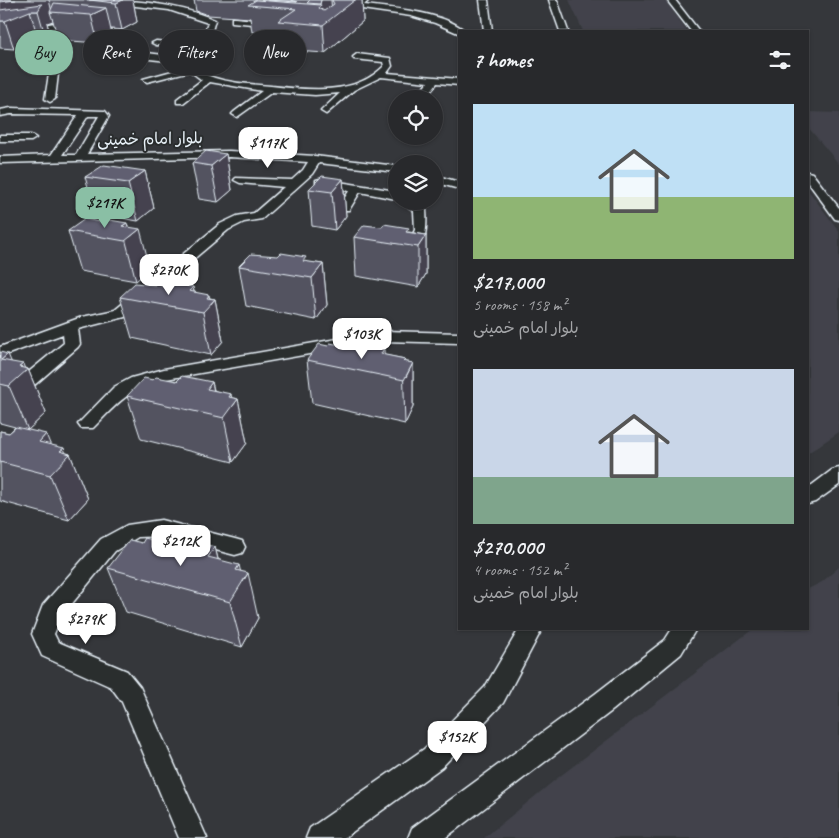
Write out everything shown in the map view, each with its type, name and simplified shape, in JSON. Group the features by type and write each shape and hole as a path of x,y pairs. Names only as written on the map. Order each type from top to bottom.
{"street":[{"path":"90,0 147,4 201,16 212,22 209,30"},
{"path":"147,4 181,0"},
{"path":"484,0 488,30"},
{"path":"553,0 564,30"},
{"path":"671,0 694,30"},
{"path":"350,10 360,2 437,26 458,30"},
{"path":"235,20 279,24"},
{"path":"50,99 56,49 50,42 54,35 55,26"},
{"path":"0,34 55,26 97,30"},
{"path":"358,57 386,60 388,66 382,75"},
{"path":"147,79 159,75"},
{"path":"198,75 210,79 272,89 326,92 351,87 382,75 458,82"},
{"path":"180,101 210,79"},
{"path":"427,90 434,80"},
{"path":"326,111 351,87"},
{"path":"238,114 272,89"},
{"path":"0,113 11,111 97,112 104,116 80,156"},
{"path":"55,158 85,112"},
{"path":"0,138 31,138"},
{"name":"بلوار امام خمینی","path":"0,161 80,156 111,160 229,154 315,159 388,168"},
{"path":"0,352 87,320 120,314 224,227 241,219 258,216 308,172 315,159"},
{"path":"443,173 458,173"},
{"path":"809,176 839,216"},
{"path":"240,180 296,182 357,188 388,194"},
{"path":"443,181 456,186"},
{"path":"345,207 357,188"},
{"path":"411,251 421,230 420,210"},
{"path":"25,384 72,344 70,327"},
{"path":"87,424 120,391 137,382 164,374 384,336 458,338"},
{"path":"809,496 839,475"},
{"path":"193,838 131,696 119,679 50,649 43,634 51,612 108,545 134,530 161,528 235,547"},
{"path":"320,838 434,758 494,695 530,630"},
{"path":"422,838 658,659 673,647 684,630"}],"shaded area":[{"path":"569,0 665,0 686,30 583,30"},
{"path":"809,112 839,113 839,164 809,128"},
{"path":"809,191 839,231 839,432 809,452"},
{"path":"839,567 839,838 484,838 555,780 752,630 809,630 809,588 822,582"}],"building":[{"path":"0,0 16,0 0,2"},
{"path":"89,0 123,0 116,3"},
{"path":"256,0 321,5 319,8 324,11 334,4 332,0 355,0 323,25 278,21 296,9 248,5"},
{"path":"267,0 291,0 297,2"},
{"path":"310,0 321,0 320,4 307,3"},
{"path":"54,3 106,8 91,15 50,12"},
{"path":"42,4 38,11 30,11 5,21 0,21 0,10"},
{"path":"206,151 226,154 211,166 192,163"},
{"path":"104,165 145,171 128,183 85,177"},
{"path":"322,176 343,179 332,192 309,189"},
{"path":"85,219 100,222 104,219 127,223 122,226 140,229 125,241 68,231"},
{"path":"384,224 409,228 406,232 426,235 418,247 354,237 364,225 382,227"},
{"path":"281,253 306,257 303,261 323,264 312,278 239,266 251,254 278,256"},
{"path":"168,282 193,287 189,291 209,295 207,298 215,299 203,312 120,297 135,283 163,286"},
{"path":"330,343 351,347 354,343 384,348 381,354 405,359 403,361 413,363 404,380 307,360 319,344 328,346"},
{"path":"0,352 8,354 1,360 23,364 19,367 28,369 9,386 0,384"},
{"path":"182,376 212,382 207,389 231,394 229,397 238,399 224,418 127,396 144,378 153,380 156,377 177,381"},
{"path":"16,427 46,434 39,442 64,448 60,451 70,454 50,475 0,462 0,431 9,433"},
{"path":"177,537 215,547 208,557 239,565 236,570 248,573 230,602 108,568 130,540 142,543 145,538 171,545"}]}
